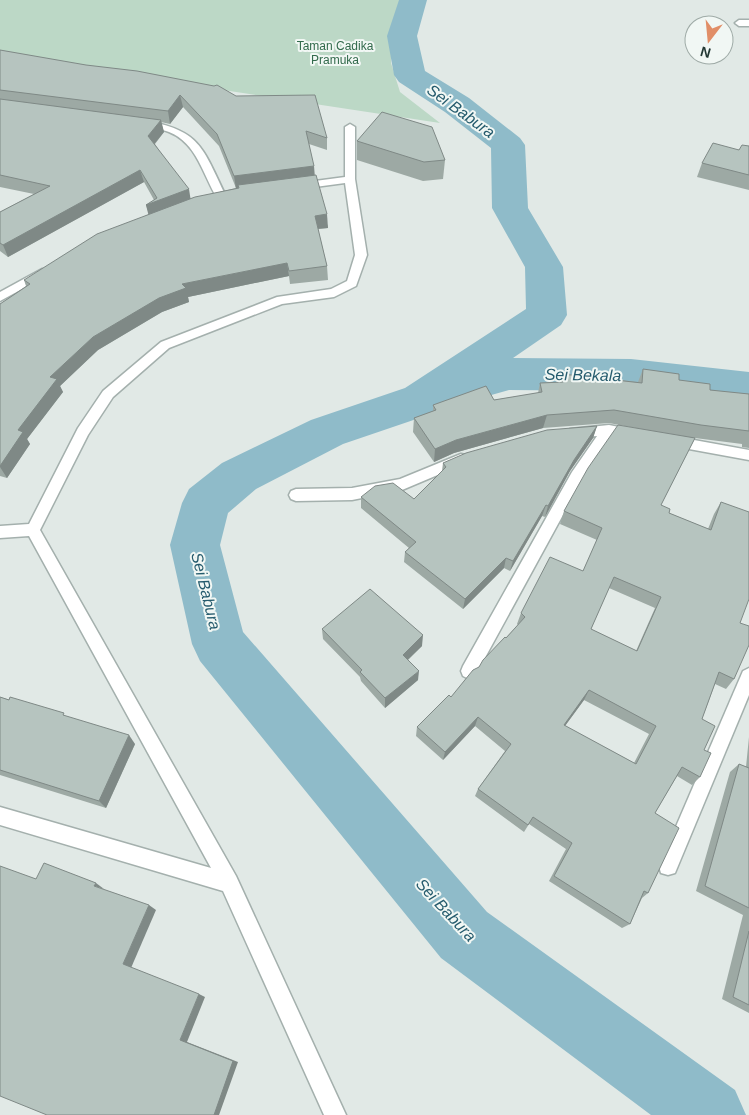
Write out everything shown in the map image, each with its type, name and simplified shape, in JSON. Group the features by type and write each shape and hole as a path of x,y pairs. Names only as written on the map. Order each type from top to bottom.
{"street":[{"path":"739,23 749,23"},
{"path":"132,122 165,127 185,136 195,144 205,167 222,196"},
{"path":"33,530 83,432 108,394 165,345 281,300 334,293 352,283 361,256 350,179 350,128"},
{"path":"290,187 350,179"},
{"path":"0,297 53,266"},
{"path":"563,434 609,430 749,455"},
{"path":"469,671 576,476 609,430"},
{"path":"296,495 352,494 402,484 460,459 479,454"},
{"path":"0,532 33,530"},
{"path":"33,530 229,883 335,1115"},
{"path":"668,866 749,676"},
{"path":"0,816 229,883"}],"green space":[{"name":"Taman Cadika Pramuka","path":"0,0 402,0 391,36 391,63 400,92 440,123 0,56"}],"building":[{"path":"0,50 217,85 236,96 315,95 327,138 306,131 314,166 234,176 217,134 180,95 168,111 0,90"},
{"path":"0,99 161,120 148,136 189,189 146,205 157,198 140,170 3,245 0,243 0,212 50,186 0,175"},
{"path":"382,112 432,127 445,160 424,162 357,141"},
{"path":"713,143 739,150 742,145 749,146 749,175 702,163"},
{"path":"316,175 327,214 315,216 327,266 289,271 287,263 182,284 186,288 159,298 93,337 50,377 57,379 18,430 23,432 0,466 0,304 30,284 24,280 97,234 195,197 239,188 238,185"},
{"path":"643,369 679,374 679,380 710,384 710,390 749,394 749,431 614,410 547,415 456,440 435,449 414,418 436,410 433,405 486,386 494,400 542,392 540,383 563,382 562,374 642,383"},
{"path":"618,425 695,438 661,505 670,509 669,513 711,530 721,502 749,512 749,599 740,623 749,626 749,645 734,679 719,672 702,719 715,726 704,750 711,753 700,777 682,767 655,813 679,828 648,893 644,891 630,924 554,876 572,843 533,817 528,825 478,789 511,744 478,717 445,752 417,727 449,695 451,697 473,670 479,667 483,660 525,617 521,613 550,557 583,571 602,528 564,511 588,468","holes":["614,577 661,597 637,651 591,629","589,690 656,726 636,764 564,725"]},
{"path":"597,426 574,460 548,506 546,505 513,561 506,558 465,599 405,552 416,542 361,497 375,486 393,483 414,499 446,467 443,463 466,453 547,430"},
{"path":"370,589 423,635 403,655 419,671 385,698 360,672 362,670 322,629"},
{"path":"0,697 9,700 10,697 129,735 99,801 0,770"},
{"path":"739,764 749,768 749,908 705,886"},
{"path":"44,863 96,883 94,886 149,905 123,964 199,994 180,1040 233,1061 214,1115 47,1115 0,1096 0,866 36,879"},
{"path":"749,931 749,1005 733,997"}],"waterway":[{"name":"Sei Babura","path":"413,0 402,36 410,75 457,105 508,145 510,208 544,267 547,315 421,400 327,432 239,476 206,503 195,545 219,644 464,935 710,1115"},
{"name":"Sei Bekala","path":"456,389 509,374 631,375 749,388"}]}
